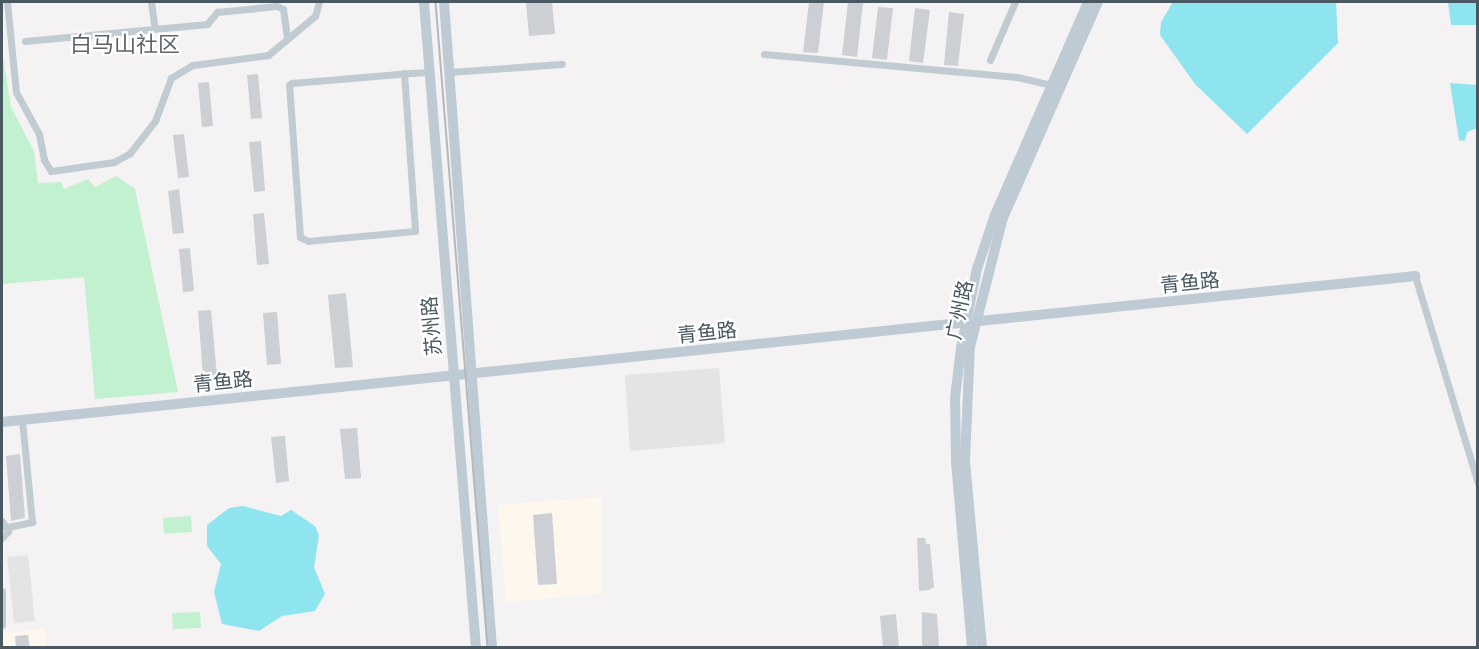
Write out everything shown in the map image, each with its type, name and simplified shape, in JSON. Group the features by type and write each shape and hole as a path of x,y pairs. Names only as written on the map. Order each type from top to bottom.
{"main road":[{"name":"苏州路","path":"424,2 476,648"},
{"name":"苏州路","path":"444,2 492,648"},
{"name":"广州路","path":"972,648 956,460 955,398 995,215 1088,2"},
{"name":"广州路","path":"982,648 965,460 964,398 971,324 1004,218 1098,2"},
{"name":"青鱼路","path":"2,422 455,378 1415,276"}],"street":[{"path":"7,2 16,92 39,134 44,160 51,171 114,162 130,153 155,121 171,78 194,65 268,55 315,16 319,2"},
{"path":"151,2 154,29"},
{"path":"990,60 1015,2"},
{"path":"25,41 207,24 217,12 277,6 283,9 287,39"},
{"path":"764,54 1017,77 1051,85"},
{"path":"450,72 562,64"},
{"path":"404,73 414,231 309,241 300,237 289,86 404,73 429,72"},
{"path":"1415,276 1478,484"},
{"path":"2,538 8,527 32,522 22,420"},
{"path":"2,521 8,527"},
{"path":"2,591 2,625"}],"shaded area":[{"path":"719,368 725,443 630,451 625,375"},
{"path":"602,497 602,594 506,602 498,505"},
{"path":"28,555 35,621 14,623 7,557"},
{"path":"45,629 47,647 2,648 2,633"}],"green space":[{"path":"2,50 11,107 34,151 38,183 61,182 64,189 88,179 95,187 116,176 135,189 178,392 95,399 84,277 2,284"},
{"path":"191,516 192,532 164,534 163,518"},
{"path":"200,612 201,628 173,629 172,613"}],"water":[{"path":"1173,2 1336,2 1338,43 1247,134 1195,84 1160,35 1161,22"},
{"path":"1448,2 1477,2 1477,25 1451,25"},
{"path":"1450,83 1477,85 1477,128 1467,132 1465,141 1459,140"},
{"path":"243,506 281,516 291,510 315,526 319,535 314,567 325,594 315,611 282,616 259,631 222,624 214,592 221,564 207,546 207,525 229,508"}],"building":[{"path":"526,2 552,2 555,34 529,36"},
{"path":"809,2 824,2 818,53 803,52"},
{"path":"848,2 863,3 857,57 842,55"},
{"path":"878,7 893,8 887,60 872,58"},
{"path":"915,8 930,10 923,63 909,61"},
{"path":"949,12 964,14 958,66 944,65"},
{"path":"258,74 262,118 251,119 247,75"},
{"path":"209,82 213,126 202,127 198,83"},
{"path":"184,134 189,177 178,178 173,135"},
{"path":"261,141 265,191 254,192 249,142"},
{"path":"179,189 184,233 173,234 168,191"},
{"path":"264,213 269,264 257,265 253,214"},
{"path":"190,248 194,291 183,292 179,249"},
{"path":"346,293 353,367 335,368 328,295"},
{"path":"211,310 217,375 203,376 198,311"},
{"path":"277,312 281,364 267,365 263,313"},
{"path":"357,428 361,478 345,479 340,429"},
{"path":"285,436 289,481 276,483 271,437"},
{"path":"20,454 25,518 11,521 6,456"},
{"path":"552,513 557,584 538,585 533,515"},
{"path":"917,538 925,538 926,544 930,544 934,587 929,590 919,591"},
{"path":"922,612 937,614 939,648 922,648"},
{"path":"896,614 899,648 883,648 880,616"},
{"path":"28,635 30,648 16,648 15,636"}],"tram line":[{"path":"436,2 488,648"}],"district":[{"name":"白马山社区","path":"125,45"}]}
